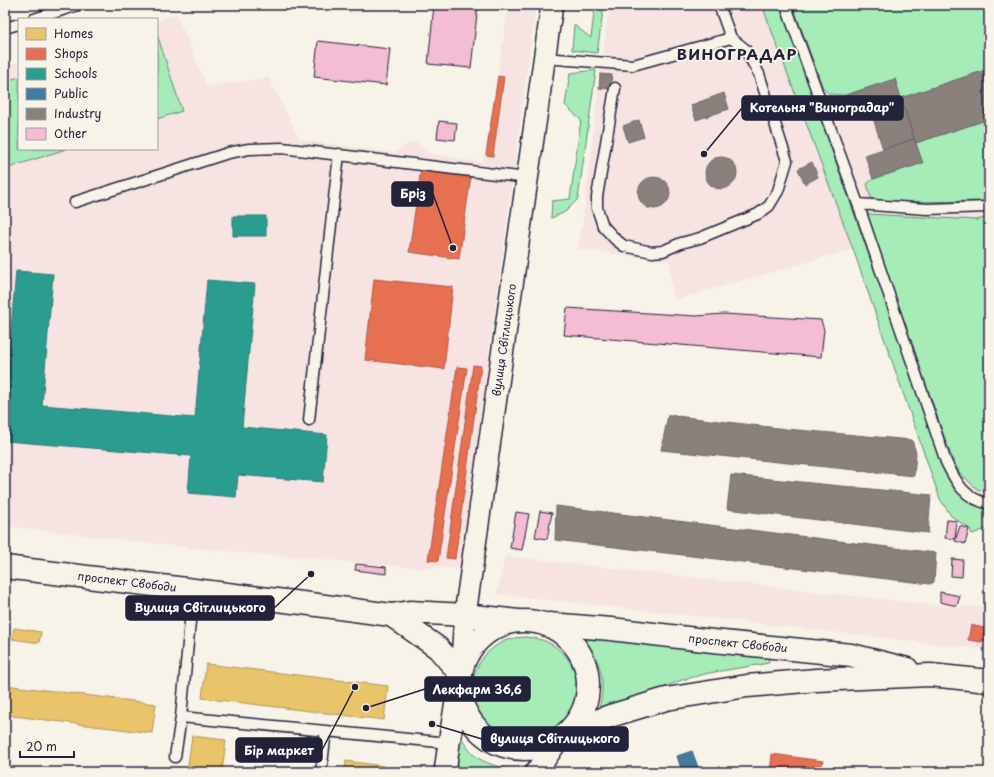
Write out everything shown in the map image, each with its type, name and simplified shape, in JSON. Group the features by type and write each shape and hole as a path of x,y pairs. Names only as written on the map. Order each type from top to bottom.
{"street":[{"name":"вулиця Світлицького","path":"445,772 459,682 465,615 552,5"},
{"name":"проспект Свободи","path":"5,567 391,615 410,612 465,615 518,621"},
{"name":"проспект Свободи","path":"391,615 438,648 459,682"},
{"path":"536,772 563,736 577,722 584,710 588,697 589,684 583,658 576,646 567,636 543,623 518,621 506,623 484,634 469,653 459,682 467,714 474,725 483,735 494,742 519,750 546,746 563,736"},
{"name":"проспект Свободи","path":"543,623 851,655 930,675"},
{"name":"проспект Свободи","path":"563,736 610,716 666,699 747,686 816,680 930,675 989,681"}],"lane":[{"path":"37,18 78,5"},
{"path":"615,88 596,197 597,208 603,226 624,246 652,252 663,251 700,238 758,214 769,206 778,191 787,161 759,74 745,49 731,38 719,5"},
{"path":"788,5 787,9 858,204 946,462 960,488 978,501 989,504"},
{"path":"5,28 18,24"},
{"path":"544,58 633,66 731,38"},
{"path":"75,202 228,153 242,150 282,148 527,178"},
{"path":"309,420 339,154"},
{"path":"858,204 928,209 989,207"},
{"path":"175,757 181,717 193,590"},
{"path":"181,717 449,743"},
{"path":"321,772 326,732"}],"shaded area":[{"path":"340,5 391,5 350,14"},
{"path":"509,5 536,5 460,568 419,568 202,549 5,526 5,66 18,62 18,150 158,150 158,21 176,14 207,86 269,78 300,140 395,153 403,146 416,142 428,153 483,163"},
{"path":"610,5 989,5 989,528 972,534 970,529 951,516 940,499 853,249 674,300 669,261 578,249 583,221 600,74"},
{"path":"505,556 958,608 963,606 989,607 989,650 497,594"}],"green space":[{"path":"595,5 604,5 597,53 572,50 574,25 591,38"},
{"path":"762,5 781,5 943,464 955,487 971,504 989,509 989,528 972,534 970,529 951,516 940,499 853,249"},
{"path":"794,5 989,5 989,69 901,98 895,79 846,95 829,94 823,88 794,9"},
{"path":"158,37 182,111 158,119"},
{"path":"596,70 578,199 565,212 551,218 552,201 570,199 581,120 565,105 570,73"},
{"path":"18,77 18,150 63,150 5,169 5,81"},
{"path":"989,119 989,201 877,202 871,198 867,184 873,179 922,163 916,143"},
{"path":"867,214 976,220 989,217 989,493 977,489 959,472 950,453"},
{"path":"525,637 545,641 563,652 574,670 578,690 574,710 563,728 545,739 525,743 505,739 487,728 476,710 472,690 476,670 487,652 505,641"},
{"path":"584,638 768,654 769,663 709,673 682,680 597,715 602,694 601,675 595,657"},
{"path":"460,735 474,756 487,763 523,772 454,772"}],"building: Homes":[{"path":"14,628 41,632 39,643 12,639"},
{"path":"206,664 388,686 384,720 202,698"},
{"path":"5,685 156,704 152,733 5,715"},
{"path":"192,736 226,740 222,772 187,772"},
{"path":"346,761 384,766 383,772 345,772"}],"building: Shops":[{"path":"498,76 504,77 493,156 486,155"},
{"path":"421,169 471,176 459,259 409,252"},
{"path":"374,279 453,287 444,369 365,360"},
{"path":"473,365 481,366 455,559 446,558"},
{"path":"457,367 467,368 438,561 428,560"},
{"path":"971,625 984,628 982,642 968,640"},
{"path":"984,628 989,628 989,641 982,640"},
{"path":"772,754 823,761 821,772 770,772"}],"building: Schools":[{"path":"233,216 266,216 266,236 233,236"},
{"path":"16,271 53,274 42,405 195,418 207,280 255,284 242,427 327,435 323,482 238,475 236,497 188,493 191,456 5,441 5,400"}],"building: Public":[{"path":"692,751 698,767 682,772 677,756"}],"building: Industry":[{"path":"989,69 989,119 916,143 901,98"},
{"path":"600,74 612,75 610,89 599,88"},
{"path":"895,79 902,102 854,118 846,95"},
{"path":"724,93 729,109 696,120 691,105"},
{"path":"902,102 914,139 883,149 871,112"},
{"path":"639,120 644,137 628,142 623,126"},
{"path":"914,139 923,163 873,179 865,155"},
{"path":"721,157 730,160 734,164 737,173 734,182 730,186 721,189 712,186 708,182 705,173 708,164 712,160"},
{"path":"812,162 818,177 805,184 798,169"},
{"path":"651,177 657,177 667,184 670,193 669,199 663,206 657,209 651,209 641,202 638,196 638,190 645,180"},
{"path":"668,415 786,429 912,440 916,453 914,476 661,450"},
{"path":"731,475 931,495 928,533 727,509"},
{"path":"556,506 936,553 934,582 930,584 555,540"}],"building: Other":[{"path":"434,5 478,5 471,68 428,64"},
{"path":"318,41 390,49 386,85 314,77"},
{"path":"439,121 457,123 455,140 437,138"},
{"path":"567,308 696,316 724,314 821,320 824,330 821,357 564,335"},
{"path":"540,511 552,513 547,539 535,537"},
{"path":"516,512 529,514 522,550 510,548"},
{"path":"947,520 957,521 955,539 945,538"},
{"path":"960,526 969,529 965,544 955,541"},
{"path":"952,559 963,560 962,577 951,576"},
{"path":"356,564 386,567 386,574 355,570"},
{"path":"940,592 960,596 957,606 940,602"}],"place":[{"name":"Котельня \"Виноградар\"","path":"704,154"},
{"name":"Бріз","path":"453,248"},
{"name":"Вулиця Світлицького","path":"311,574"},
{"name":"Бір маркет","path":"355,687"},
{"name":"Лекфарм 36,6","path":"366,708"},
{"name":"вулиця Світлицького","path":"432,724"}],"district":[{"name":"ВИНОГРАДАР","path":"737,55"}]}
